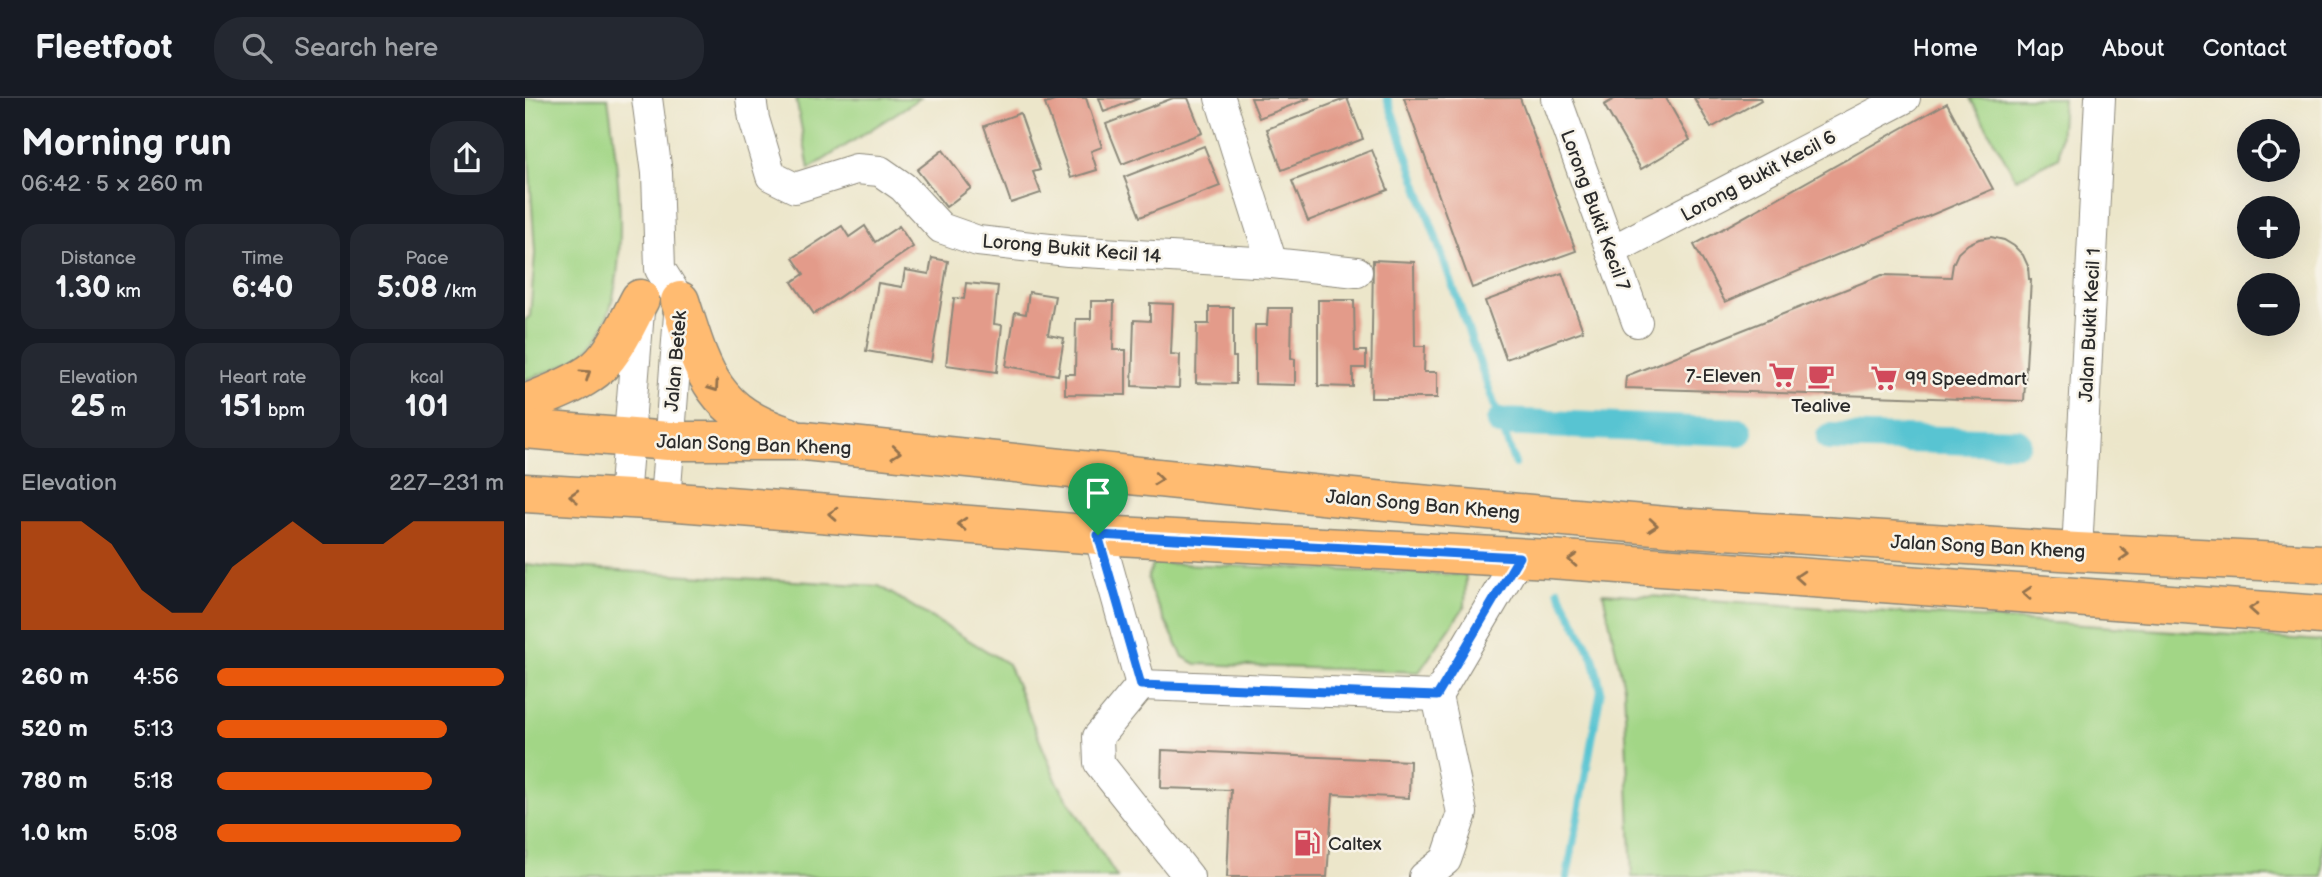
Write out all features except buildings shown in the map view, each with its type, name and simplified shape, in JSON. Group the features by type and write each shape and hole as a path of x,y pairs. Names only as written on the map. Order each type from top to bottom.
{"main road":[{"path":"525,404 591,373 616,345 650,284"},
{"path":"680,301 698,356 707,377 722,399 763,429 804,442"},
{"name":"Jalan Song Ban Kheng","path":"525,429 668,441 804,442 1313,494 1677,527 2322,564"},
{"path":"525,493 665,501 1098,535 1519,557 2322,615"}],"street":[{"name":"Jalan Betek","path":"624,499 627,438 650,284 657,173 646,98"},
{"name":"Lorong Bukit Kecil 14","path":"751,98 754,119 771,176 795,188 856,169 880,171 903,187 941,228 978,241 1068,251 1272,263 1357,272"},
{"path":"1220,98 1272,263"},
{"name":"Lorong Bukit Kecil 7","path":"1556,98 1637,322"},
{"name":"Lorong Bukit Kecil 6","path":"1611,251 1905,98"},
{"name":"Jalan Bukit Kecil 1","path":"2077,552 2100,98"},
{"name":"Jalan Betek","path":"650,284 680,301 665,501"},
{"path":"1098,535 1141,685"},
{"path":"1424,877 1446,860 1462,813 1437,696 1519,557"},
{"path":"1141,685 1437,696"},
{"path":"1141,685 1098,737 1100,763 1189,877"}],"green space":[{"path":"525,98 608,98 616,155 620,220 616,284 609,312 598,337 576,359 525,380 525,320 530,316 535,253"},
{"path":"796,98 920,98 809,169"},
{"path":"1970,98 2063,98 2059,157 2016,179"},
{"path":"1154,563 1466,575 1465,606 1419,672 1196,664 1183,657 1150,590 1148,576"},
{"path":"525,564 879,586 1008,664 1057,782 1117,877 525,877"},
{"path":"1603,593 2322,641 2322,877 1632,877 1624,687"}],"waterway":[{"path":"1387,98 1515,464"},
{"path":"1500,422 1739,432"},
{"path":"1830,437 2017,442"},
{"path":"1558,590 1593,657 1601,690 1567,877"}],"place":[{"name":"7-Eleven","path":"1782,375"},
{"name":"Tealive","path":"1821,376"},
{"name":"99 Speedmart","path":"1884,378"},
{"name":"Caltex","path":"1307,843"}],"route":[{"path":"1098,535 1519,557 1437,696 1141,685 1098,535"}]}
